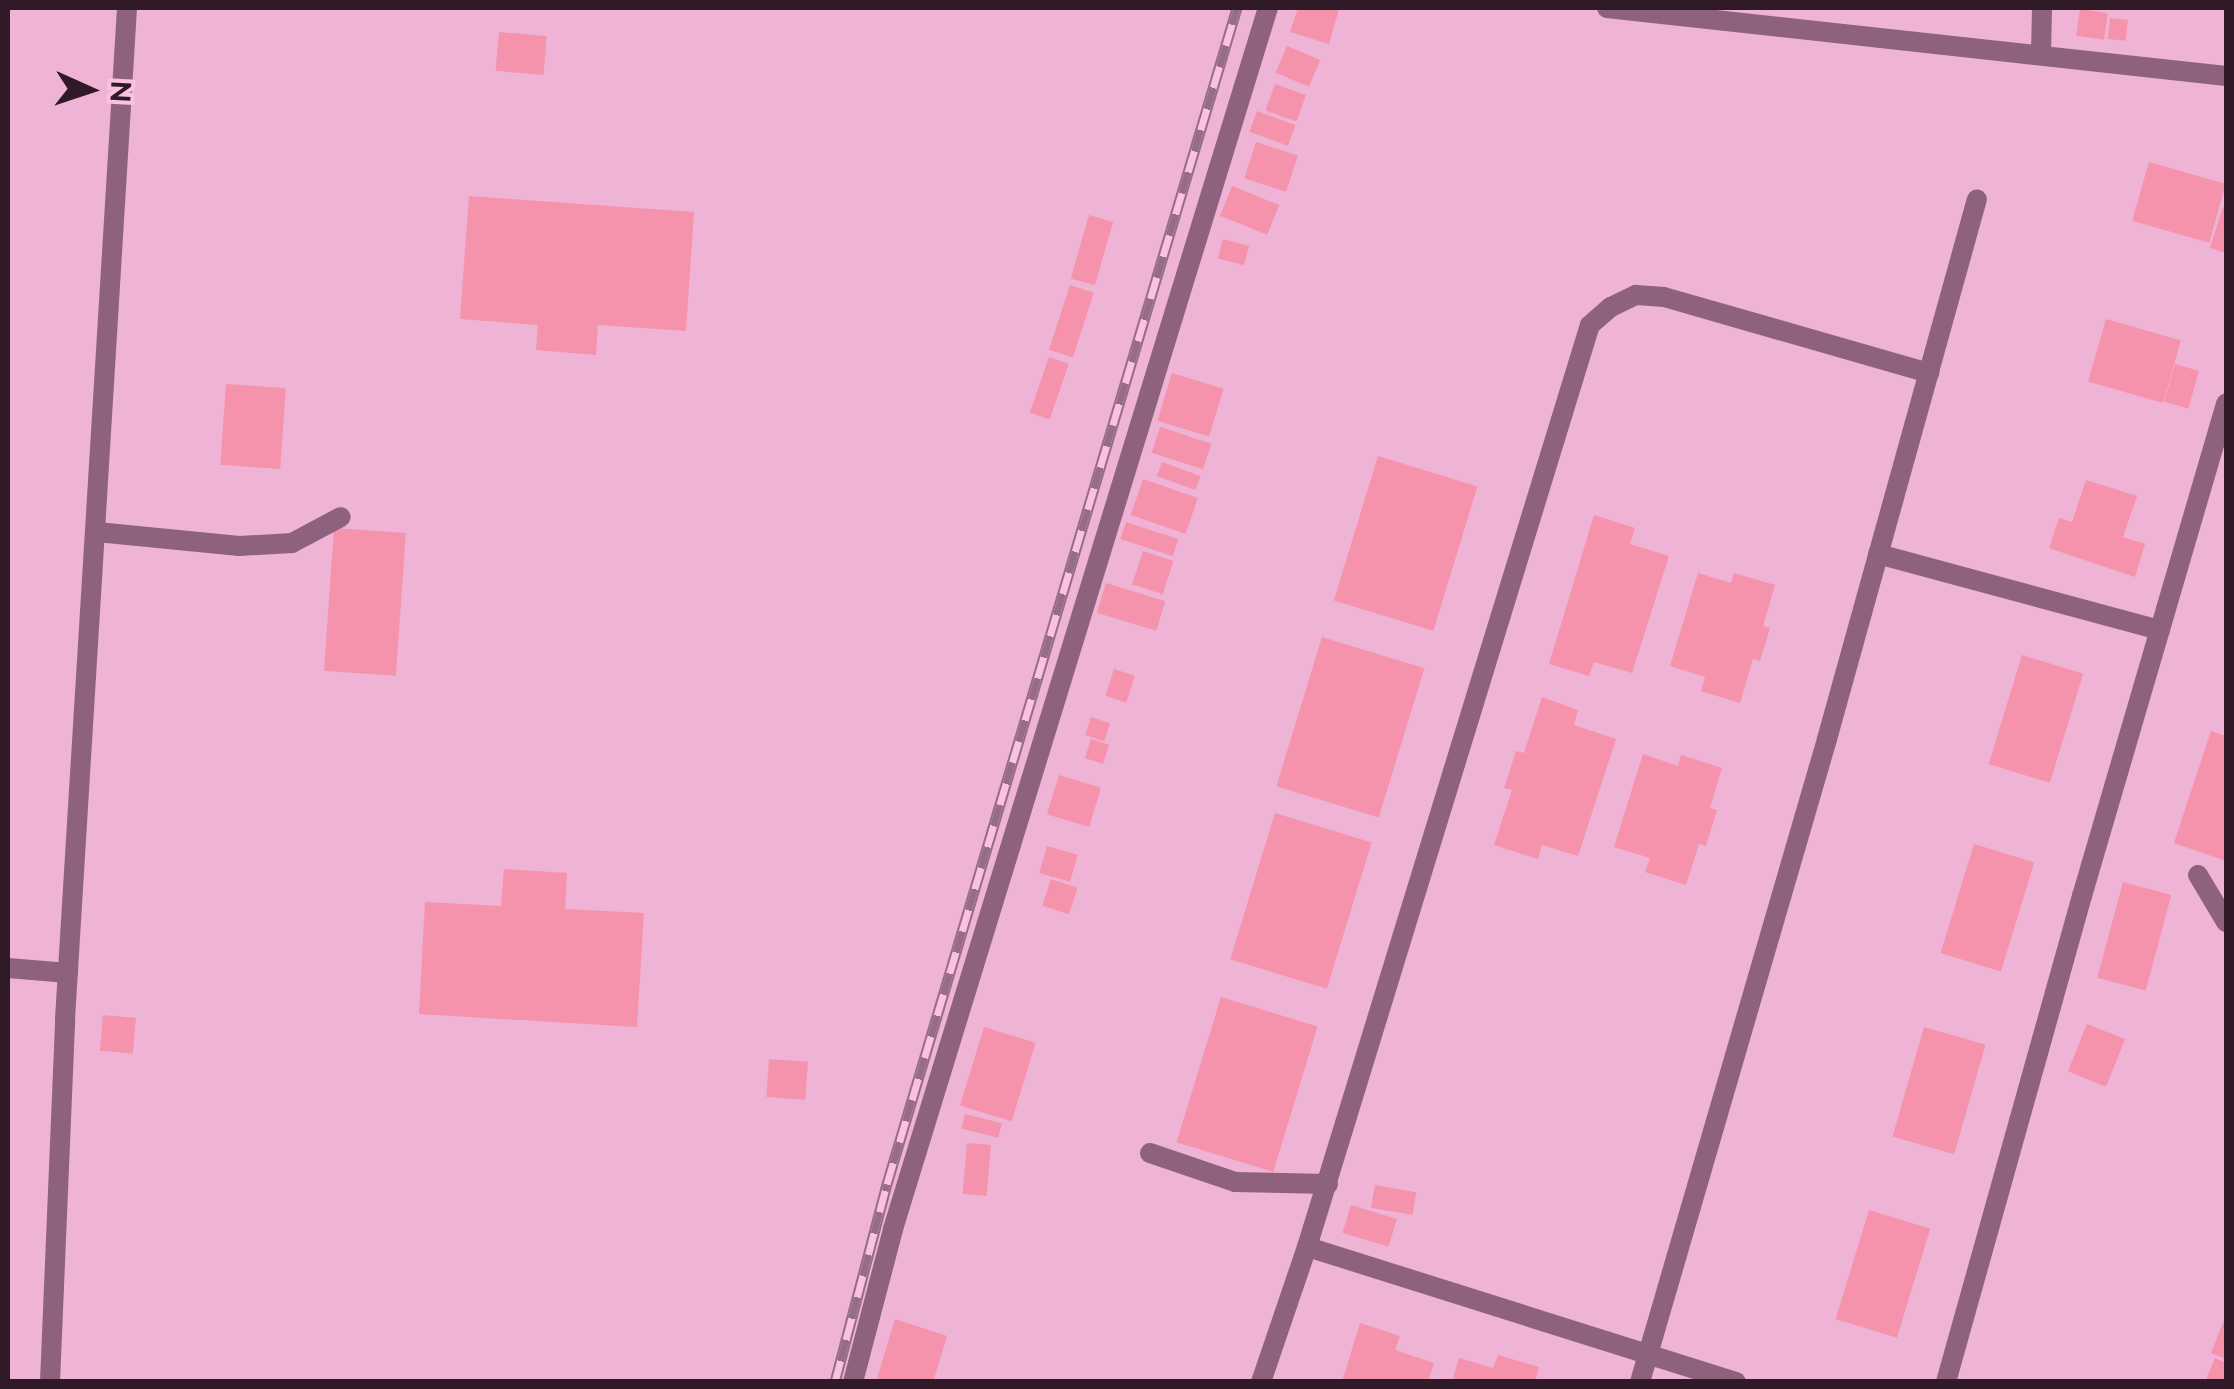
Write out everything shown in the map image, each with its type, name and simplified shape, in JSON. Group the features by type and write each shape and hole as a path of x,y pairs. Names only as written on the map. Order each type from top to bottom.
{"street":[{"path":"50,1382 68,973 127,8"},
{"path":"853,1382 892,1229 1268,8"},
{"path":"1608,8 2226,76"},
{"path":"2041,53 2042,8"},
{"path":"1640,1382 1976,199"},
{"path":"1261,1382 1328,1184 1590,325 1611,307 1636,296 1664,297 1928,373"},
{"path":"1946,1382 2226,404"},
{"path":"96,532 238,546 292,543 341,517"},
{"path":"1878,554 2160,630"},
{"path":"2198,875 2226,922"},
{"path":"8,968 68,973"},
{"path":"1150,1153 1235,1182 1328,1184"},
{"path":"1307,1247 1736,1382"}],"building":[{"path":"1298,8 1339,9 1329,44 1290,32"},
{"path":"2080,9 2108,13 2104,40 2076,36"},
{"path":"2110,18 2128,20 2126,41 2108,39"},
{"path":"499,32 547,36 543,75 496,71"},
{"path":"1287,46 1320,60 1309,87 1276,73"},
{"path":"1275,84 1306,95 1296,122 1265,110"},
{"path":"1257,111 1296,125 1288,146 1249,132"},
{"path":"1256,142 1298,156 1286,192 1244,178"},
{"path":"2149,162 2226,184 2209,243 2132,221"},
{"path":"1232,186 1279,205 1267,235 1220,216"},
{"path":"469,196 694,212 686,331 598,325 596,355 536,350 538,325 460,319"},
{"path":"2223,207 2226,208 2226,253 2210,248"},
{"path":"1089,215 1113,222 1095,285 1071,278"},
{"path":"1223,239 1249,246 1244,265 1218,258"},
{"path":"1070,285 1094,293 1073,357 1049,350"},
{"path":"2106,319 2181,340 2163,403 2088,381"},
{"path":"1049,357 1069,364 1050,420 1030,413"},
{"path":"2175,364 2199,371 2188,408 2164,401"},
{"path":"1172,373 1224,389 1209,437 1157,421"},
{"path":"226,384 286,388 280,469 220,465"},
{"path":"1160,427 1211,444 1203,469 1152,453"},
{"path":"1378,456 1477,486 1433,631 1334,600"},
{"path":"1162,462 1201,476 1195,490 1157,476"},
{"path":"1143,479 1198,498 1185,534 1131,515"},
{"path":"2086,480 2137,496 2123,537 2145,544 2135,577 2049,548 2059,518 2072,522"},
{"path":"1594,515 1635,528 1630,544 1669,556 1632,673 1594,662 1589,676 1549,664"},
{"path":"1126,522 1178,539 1173,556 1120,539"},
{"path":"334,528 406,533 396,676 324,671"},
{"path":"1143,551 1173,561 1163,594 1132,584"},
{"path":"1698,573 1731,583 1734,573 1775,585 1763,626 1770,628 1760,661 1753,659 1740,703 1701,691 1705,677 1670,666"},
{"path":"1106,583 1165,601 1156,631 1097,613"},
{"path":"1322,637 1424,668 1379,817 1276,786"},
{"path":"2022,655 2083,674 2050,783 1989,764"},
{"path":"1114,669 1135,676 1126,702 1105,696"},
{"path":"1542,697 1578,710 1574,725 1616,739 1578,856 1542,845 1538,859 1494,845 1512,790 1504,788 1516,751 1524,753"},
{"path":"1091,717 1110,723 1104,741 1085,735"},
{"path":"2211,731 2226,736 2226,861 2174,843"},
{"path":"1091,739 1109,745 1103,764 1085,758"},
{"path":"1643,754 1678,766 1681,755 1722,768 1710,808 1717,810 1706,846 1699,844 1686,885 1645,872 1650,858 1614,847"},
{"path":"1059,775 1101,788 1089,827 1047,814"},
{"path":"1275,813 1372,843 1327,989 1230,959"},
{"path":"1974,844 2034,862 2001,971 1941,953"},
{"path":"1047,846 1078,855 1070,882 1039,873"},
{"path":"504,869 567,873 565,909 644,913 637,1027 419,1014 425,902 501,906"},
{"path":"1051,879 1078,888 1069,914 1042,906"},
{"path":"2123,882 2171,895 2146,991 2097,978"},
{"path":"1221,997 1318,1027 1273,1172 1177,1142"},
{"path":"103,1015 136,1018 133,1054 100,1051"},
{"path":"2087,1024 2125,1039 2106,1087 2068,1071"},
{"path":"984,1027 1036,1043 1012,1121 960,1105"},
{"path":"1924,1027 1986,1045 1954,1154 1893,1137"},
{"path":"769,1059 808,1062 805,1100 766,1097"},
{"path":"965,1114 1002,1123 998,1138 961,1129"},
{"path":"967,1143 991,1145 986,1196 963,1194"},
{"path":"1375,1185 1416,1192 1412,1215 1371,1208"},
{"path":"1351,1205 1397,1219 1388,1247 1343,1233"},
{"path":"1869,1210 1930,1229 1897,1338 1836,1319"},
{"path":"895,1319 947,1336 933,1382 876,1382"},
{"path":"2226,1321 2226,1359 2211,1353"},
{"path":"1360,1323 1400,1336 1395,1350 1434,1363 1428,1382 1342,1382"},
{"path":"1498,1355 1539,1367 1535,1382 1452,1382 1459,1358 1493,1368"},
{"path":"2215,1358 2226,1363 2226,1382 2205,1382"}],"railway":[{"path":"835,1382 887,1184 1237,8"}]}
